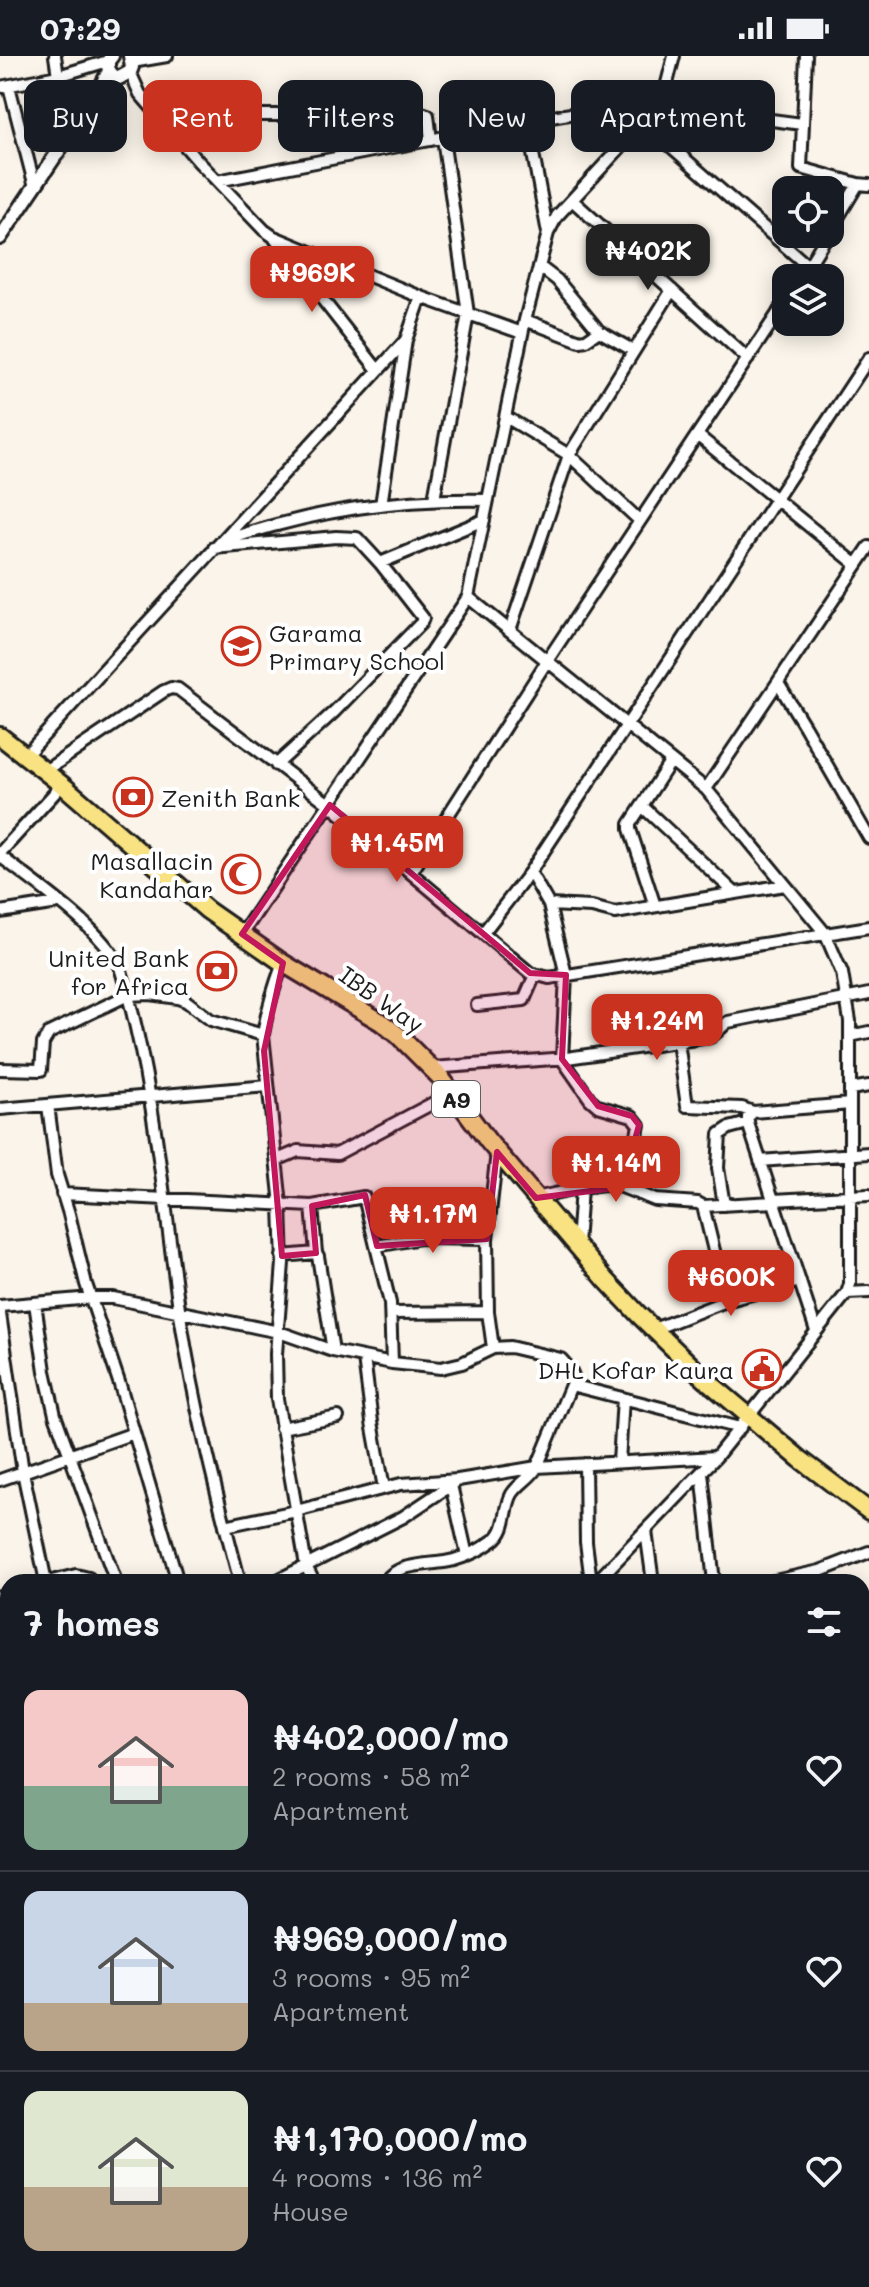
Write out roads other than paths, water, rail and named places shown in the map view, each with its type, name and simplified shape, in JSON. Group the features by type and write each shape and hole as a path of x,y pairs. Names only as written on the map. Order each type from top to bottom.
{"main road":[{"name":"IBB Way","path":"0,736 207,910 283,963 381,1022 432,1068 497,1152 614,1289 744,1422 869,1511"}],"street":[{"path":"55,56 58,76"},
{"path":"35,187 4,86 167,56"},
{"path":"668,80 674,56"},
{"path":"806,56 801,168 863,184 844,211"},
{"path":"118,64 130,88 143,97"},
{"path":"0,238 118,64"},
{"path":"262,115 419,112 428,115 431,140"},
{"path":"775,120 802,124"},
{"path":"217,181 439,139"},
{"path":"192,152 274,237 421,297 522,333"},
{"path":"434,499 468,314 445,152"},
{"path":"533,152 548,233"},
{"path":"242,934 468,597 522,333 548,233 557,216 617,152"},
{"path":"677,152 806,264"},
{"path":"572,200 748,359"},
{"path":"274,237 377,369"},
{"path":"540,267 557,280 599,331 634,351"},
{"path":"510,630 569,455 672,290"},
{"path":"381,505 406,340 421,297"},
{"path":"525,320 580,341 599,331"},
{"path":"411,873 547,661 772,322"},
{"path":"26,755 406,340"},
{"path":"483,933 530,872 869,358"},
{"path":"506,417 569,455 640,521"},
{"path":"697,435 857,565"},
{"path":"214,548 232,538 295,519 351,507 434,499 488,500"},
{"path":"380,563 484,520"},
{"path":"214,548 348,536 357,538 423,618 335,711 276,765"},
{"path":"706,789 869,547"},
{"path":"468,597 706,789 825,933 842,973 847,999 850,1036 850,1284 847,1293 716,1457 601,1574"},
{"path":"778,683 869,838"},
{"path":"45,771 164,691 178,689 330,805 535,975 549,978 869,927"},
{"path":"655,906 630,824 671,761"},
{"path":"62,785 0,854 96,934 113,953 120,967 149,1096 191,1384 238,1574"},
{"path":"642,806 735,893"},
{"path":"530,872 549,905 566,975 562,1059 598,1106 632,1116 639,1125 622,1187"},
{"path":"549,905 592,907 615,913 785,885"},
{"path":"0,912 58,903"},
{"path":"283,963 266,1014 263,1035 281,1205 277,1384 281,1428 310,1574"},
{"path":"477,1005 524,1000 535,975"},
{"path":"432,1068 562,1059 710,1037 728,1022 869,994"},
{"path":"0,1069 41,1070 43,1043 49,1033 128,995 168,995 186,1001 211,1020 263,1035"},
{"path":"850,1036 869,1032"},
{"path":"678,1042 687,1106 742,1108 750,1117 760,1161 816,1331"},
{"path":"0,1109 268,1086"},
{"path":"850,1089 869,1086"},
{"path":"277,1160 298,1151 337,1154 452,1093"},
{"path":"724,1205 718,1168 720,1134 750,1117 850,1104"},
{"path":"48,1105 62,1194 176,1574"},
{"path":"493,1348 488,1312 487,1239 497,1152"},
{"path":"760,1161 869,1153"},
{"path":"536,1198 605,1185 622,1187 655,1200 703,1206 869,1195"},
{"path":"577,1245 581,1188"},
{"path":"62,1194 312,1206 364,1197 391,1313 392,1363"},
{"path":"312,1206 316,1253 333,1351"},
{"path":"703,1206 720,1275"},
{"path":"377,1246 421,1238 487,1239"},
{"path":"282,1256 316,1253"},
{"path":"654,1329 726,1301 800,1281"},
{"path":"847,1293 869,1292"},
{"path":"0,1306 113,1298 279,1332 364,1358 441,1368 462,1363 493,1348 510,1347 561,1359 573,1376 571,1385 533,1476 511,1496 504,1526 495,1539 451,1561 394,1571 392,1574"},
{"path":"35,1303 52,1401 113,1574"},
{"path":"391,1313 488,1312"},
{"path":"0,1314 23,1472 45,1574"},
{"path":"364,1358 384,1488"},
{"path":"571,1385 744,1422"},
{"path":"619,1462 623,1398"},
{"path":"281,1428 338,1417"},
{"path":"0,1480 134,1433"},
{"path":"225,1526 401,1484 455,1483 537,1467 716,1457"},
{"path":"585,1464 586,1542 592,1574"},
{"path":"702,1473 713,1574"},
{"path":"455,1483 466,1551 469,1553"},
{"path":"290,1574 403,1517 455,1483"},
{"path":"646,1531 652,1574"},
{"path":"806,1574 869,1552"}],"place":[{"name":"Garama Primary School","path":"241,646"},
{"name":"Zenith Bank","path":"133,797"},
{"name":"Masallacin Kandahar","path":"241,874"},
{"name":"United Bank for Africa","path":"217,971"},
{"name":"DHL Kofar Kaura","path":"762,1369"}]}
